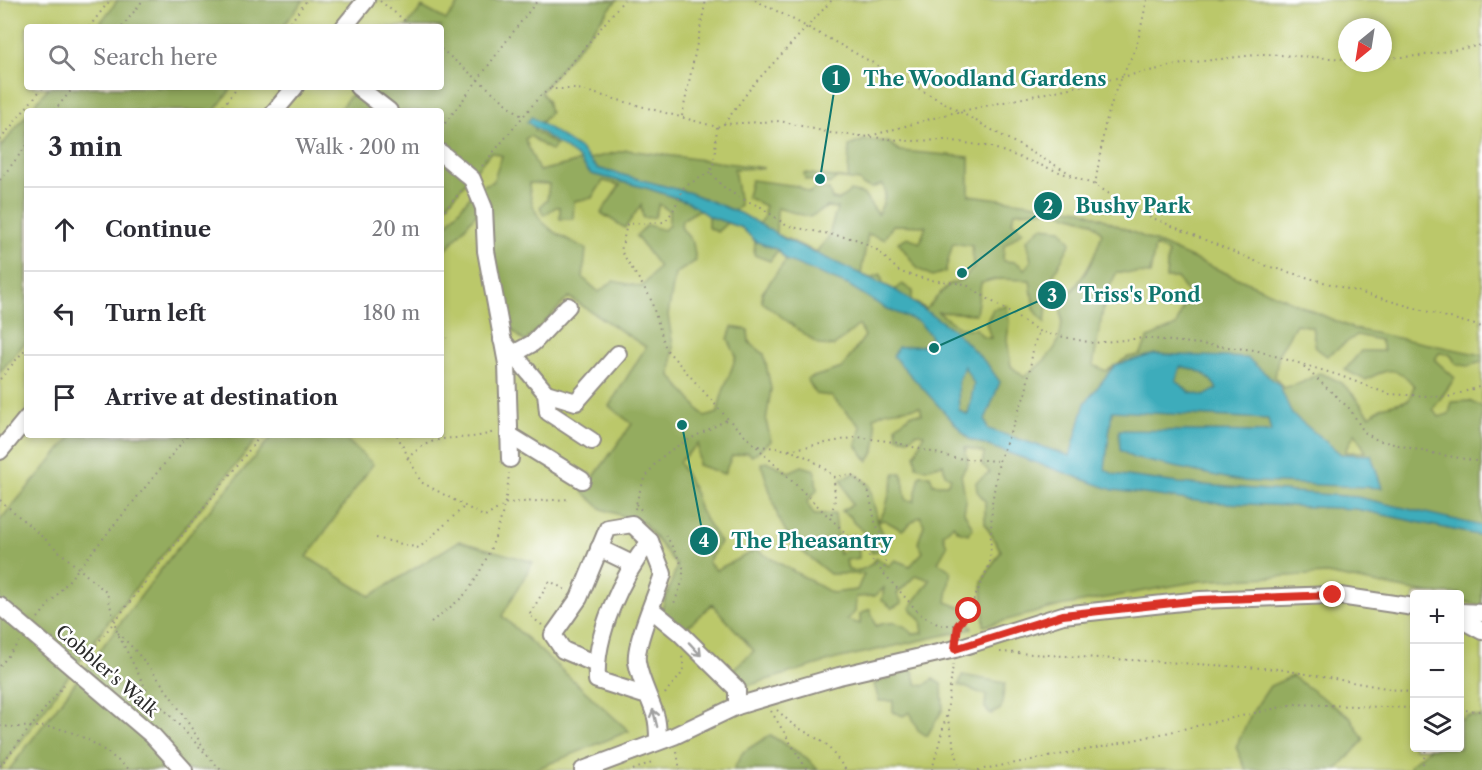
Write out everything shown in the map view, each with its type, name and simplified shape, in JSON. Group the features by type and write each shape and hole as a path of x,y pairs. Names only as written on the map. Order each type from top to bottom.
{"street":[{"path":"346,24 366,0"},
{"path":"278,108 292,90"},
{"path":"362,90 385,108"},
{"path":"444,155 472,178 484,208 486,251 507,364 510,459"},
{"path":"515,353 533,343 568,306"},
{"path":"502,339 546,393 548,412 592,441"},
{"path":"546,393 576,402 618,354"},
{"path":"0,452 24,422"},
{"path":"509,428 582,480"},
{"path":"596,664 563,650 553,635 579,598 608,528 632,524 650,541 663,574 652,610 642,630 636,659 647,696 656,716 658,741"},
{"path":"647,696 597,680 596,664 613,606 632,564 650,541"},
{"path":"599,548 632,564"},
{"path":"583,770 658,741 737,706 839,676 955,649 1063,615 1200,600 1333,595 1410,606"},
{"name":"Cobbler's Walk","path":"0,606 153,736 184,770"},
{"path":"652,610 680,633 737,689 737,706"},
{"path":"1470,611 1482,631"}],"path":[{"path":"91,24 110,0"},
{"path":"124,24 143,0"},
{"path":"289,24 307,0"},
{"path":"379,0 409,24"},
{"path":"444,124 480,80 503,44 538,0"},
{"path":"444,51 524,118 540,96 550,89 624,0"},
{"path":"682,116 706,0"},
{"path":"755,0 1083,180"},
{"path":"724,124 753,85 832,0"},
{"path":"1095,185 1105,125 1123,75 1137,45 1147,0"},
{"path":"1392,58 1419,56 1482,45"},
{"path":"868,136 957,112 1187,63 1263,54 1338,58"},
{"path":"550,89 578,88 717,127 724,124 780,121 831,133 910,141 947,140 991,147 1095,185 1141,213 1267,266 1482,327"},
{"path":"26,108 41,90"},
{"path":"56,108 72,90"},
{"path":"221,108 236,90"},
{"path":"0,140 24,110"},
{"path":"717,127 714,162 710,172 684,186 673,211 665,222 627,224 621,251 650,297 666,349 728,418 830,519 920,614 939,625 958,625"},
{"path":"0,180 24,149"},
{"path":"710,172 722,186 760,207 787,226 855,239 877,250 900,272 929,280 965,284 1040,332 1093,343 1144,338 1192,342 1225,349 1255,350 1338,375 1388,394 1448,397 1482,386"},
{"path":"932,770 947,713 958,625 969,611 990,563 992,502 999,461 1026,393 1034,344 1040,332"},
{"path":"0,379 24,351"},
{"path":"1302,365 1350,409 1364,432 1377,440 1482,462"},
{"path":"632,524 639,489 653,463 728,418"},
{"path":"444,437 476,438 509,428"},
{"path":"789,450 857,437 894,442 954,458 999,461"},
{"path":"0,666 186,438"},
{"path":"0,766 76,669 115,625 259,438"},
{"path":"398,438 407,459 421,482 485,518 507,503 568,499"},
{"path":"407,459 420,445 442,438"},
{"path":"758,446 789,450 815,459 834,477 835,500 830,519"},
{"path":"431,622 469,589 490,549 507,503 510,459"},
{"path":"834,477 852,475 868,489 886,548 884,575"},
{"path":"0,500 107,593 117,632 147,691 221,770"},
{"path":"376,538 418,548 465,507"},
{"path":"553,635 529,615 550,581 579,598"},
{"path":"117,632 133,647 165,688 210,759"},
{"path":"991,651 1278,669 1410,692"},
{"path":"765,698 777,725 807,770"},
{"path":"765,698 792,724 826,744 846,770"},
{"path":"978,770 1107,746 1294,704 1410,708"},
{"path":"1464,710 1482,711"},
{"path":"947,713 960,770"},
{"path":"0,726 29,729 47,727 78,734 130,770"},
{"path":"1422,770 1425,752"}],"green space":[{"path":"0,0 1482,0 1482,770 0,770"},
{"path":"118,0 304,0 284,24 99,24"},
{"path":"462,0 617,0 541,92 547,100 550,113 534,130 556,145 551,151 530,136 525,139 539,171 627,150 764,168 734,169 740,205 734,211 759,224 764,217 765,206 747,197 751,180 798,186 809,193 816,188 829,190 832,199 839,200 850,191 863,194 878,214 885,196 883,184 872,188 862,185 860,181 836,178 830,184 805,179 804,173 848,179 849,146 864,140 888,142 900,151 969,157 969,195 1082,210 1354,329 1482,355 1482,362 1468,366 1456,364 1450,354 1439,353 1435,360 1455,378 1433,409 1439,417 1449,414 1452,402 1469,401 1482,407 1482,607 1464,601 1464,590 1410,590 1327,574 1200,581 1060,606 984,626 982,581 1001,551 985,524 985,501 977,491 976,482 990,472 982,465 984,453 965,447 968,463 961,475 966,501 964,512 973,528 968,534 958,531 953,525 943,534 947,546 938,562 951,571 946,602 962,608 972,629 836,659 737,689 724,677 754,651 712,604 686,628 661,611 677,566 644,523 602,509 583,492 632,424 609,406 646,347 569,297 525,342 505,323 480,186 493,182 502,156 491,152 444,208 444,108 340,108 355,90 444,90 444,24 408,24 422,7 446,20","holes":["603,181 620,185 601,213 625,228 641,205 643,218 655,217 659,204 669,211 669,225 664,230 647,225 636,236 659,267 642,287 613,281 599,292 583,278 586,249 546,225 534,208 529,183 549,184 547,200 540,207 544,215 560,207 560,219 573,219 574,201 592,198","827,207 837,208 828,238 816,252 776,234 777,208 810,217","699,210 708,216 708,227 717,232 727,223 743,228 755,241 754,255 770,261 778,250 786,260 762,293 762,302 819,345 834,346 859,325 865,336 842,368 807,379 816,394 831,396 861,427 856,445 868,461 877,440 874,417 887,411 920,407 922,414 912,414 896,426 897,437 908,439 917,433 924,434 915,455 916,466 926,469 943,464 945,474 951,478 947,484 933,484 930,475 920,475 914,501 906,500 902,473 895,473 885,510 878,521 869,485 855,473 841,479 852,505 841,511 851,517 864,532 872,553 882,549 884,536 878,522 884,520 902,530 920,516 924,525 918,543 923,552 910,566 895,560 889,566 877,558 864,569 848,570 846,560 859,558 858,542 853,535 845,539 848,549 839,554 835,514 814,515 807,502 817,490 815,470 802,466 789,472 768,462 761,463 778,517 792,543 830,574 864,574 857,590 832,593 756,550 716,570 708,562 720,542 700,511 693,488 679,462 698,444 698,465 724,474 732,456 748,452 752,456 771,441 766,421 771,389 764,354 749,342 748,330 732,327 728,339 736,356 718,413 705,417 671,376 673,347 668,315 675,274 696,261 693,243 681,227 682,220","1050,210 1092,222 1102,233 1086,271 1060,303 1062,328 1056,346 1043,362 1024,377 1011,366 1007,340 1009,322 1007,306 993,309 986,323 991,338 983,337 976,329 960,328 938,312 976,314 981,283 996,279 1030,280 1034,309 1045,323 1047,304 1052,295 1048,285 1071,242 1061,229 1041,227 1027,240 1031,261 1025,269 1016,262 1003,261 1004,246 1023,231 1012,222 1014,212","893,225 926,226 920,243 908,237 898,242 918,269 932,276 945,272 953,243 972,246 973,268 963,279 948,285 926,309 911,300 913,291 902,284 895,290 883,284 881,274 870,278 861,274 868,234 884,239","1155,246 1168,252 1166,278 1177,278 1188,293 1176,326 1148,338 1140,355 1128,357 1106,371 1093,365 1106,293 1117,272 1150,274","1296,324 1312,327 1316,348 1327,356 1357,335 1380,340 1384,351 1361,351 1345,370 1365,380 1386,371 1402,374 1414,386 1409,400 1382,407 1370,416 1349,390 1337,380 1319,373 1301,383 1283,388 1275,377 1279,353","1355,433 1366,452 1345,452","916,575 930,580 910,608 921,620 923,633 913,634 896,623 876,626 870,609 860,614 860,624 847,620 855,612 856,597 875,596 884,588 882,600 892,608 902,603 897,594"]},
{"path":"46,90 231,90 216,108 32,108"},
{"path":"24,118 24,344 0,372 0,148"},
{"path":"475,190 480,209 444,252 444,228"},
{"path":"70,438 258,438 108,622 0,770 0,520"},
{"path":"270,438 344,438 373,464 307,557 370,596 459,541 533,562 502,616 629,731 534,770 9,770 172,555"},
{"path":"912,669 917,684 924,686 933,679 942,685 943,709 927,736 918,730 910,712 903,716 893,712 893,701 879,701 874,684"},
{"path":"962,675 1005,683 1001,709 991,714 985,708 986,695 959,685"},
{"path":"1292,676 1351,718 1364,740 1336,770 1246,770 1236,747 1251,714 1270,686"},
{"path":"1466,716 1482,717 1482,770 1410,770 1410,765 1425,752 1464,752 1464,718"},
{"path":"770,735 807,758 818,770 733,770 743,752"}],"water":[{"path":"532,117 580,149 597,168 691,193 744,215 785,239 895,290 954,330 988,365 1000,382 985,420 988,429 1070,456 1085,403 1115,365 1155,354 1247,358 1279,385 1292,414 1341,454 1371,455 1382,488 1240,481 1133,458 1120,450 1119,430 1271,432 1268,419 1112,411 1105,469 1113,474 1178,483 1357,497 1482,526 1482,536 1356,509 1204,502 1113,490 969,439 893,356 898,347 933,345 930,335 919,322 885,308 848,285 786,260 778,250 755,241 742,228 708,216 688,202 646,188 591,174 578,158 527,122","holes":["964,366 974,384 968,415 959,410 958,383","1180,367 1202,373 1217,389 1204,396 1189,392 1176,380"]}],"place":[{"name":"The Woodland Gardens","path":"820,179"},
{"name":"Bushy Park","path":"962,273"},
{"name":"Triss's Pond","path":"934,348"},
{"name":"The Pheasantry","path":"682,425"}],"route":[{"path":"969,611 958,625 959,633 955,649 1063,615 1200,600 1333,595"}]}
